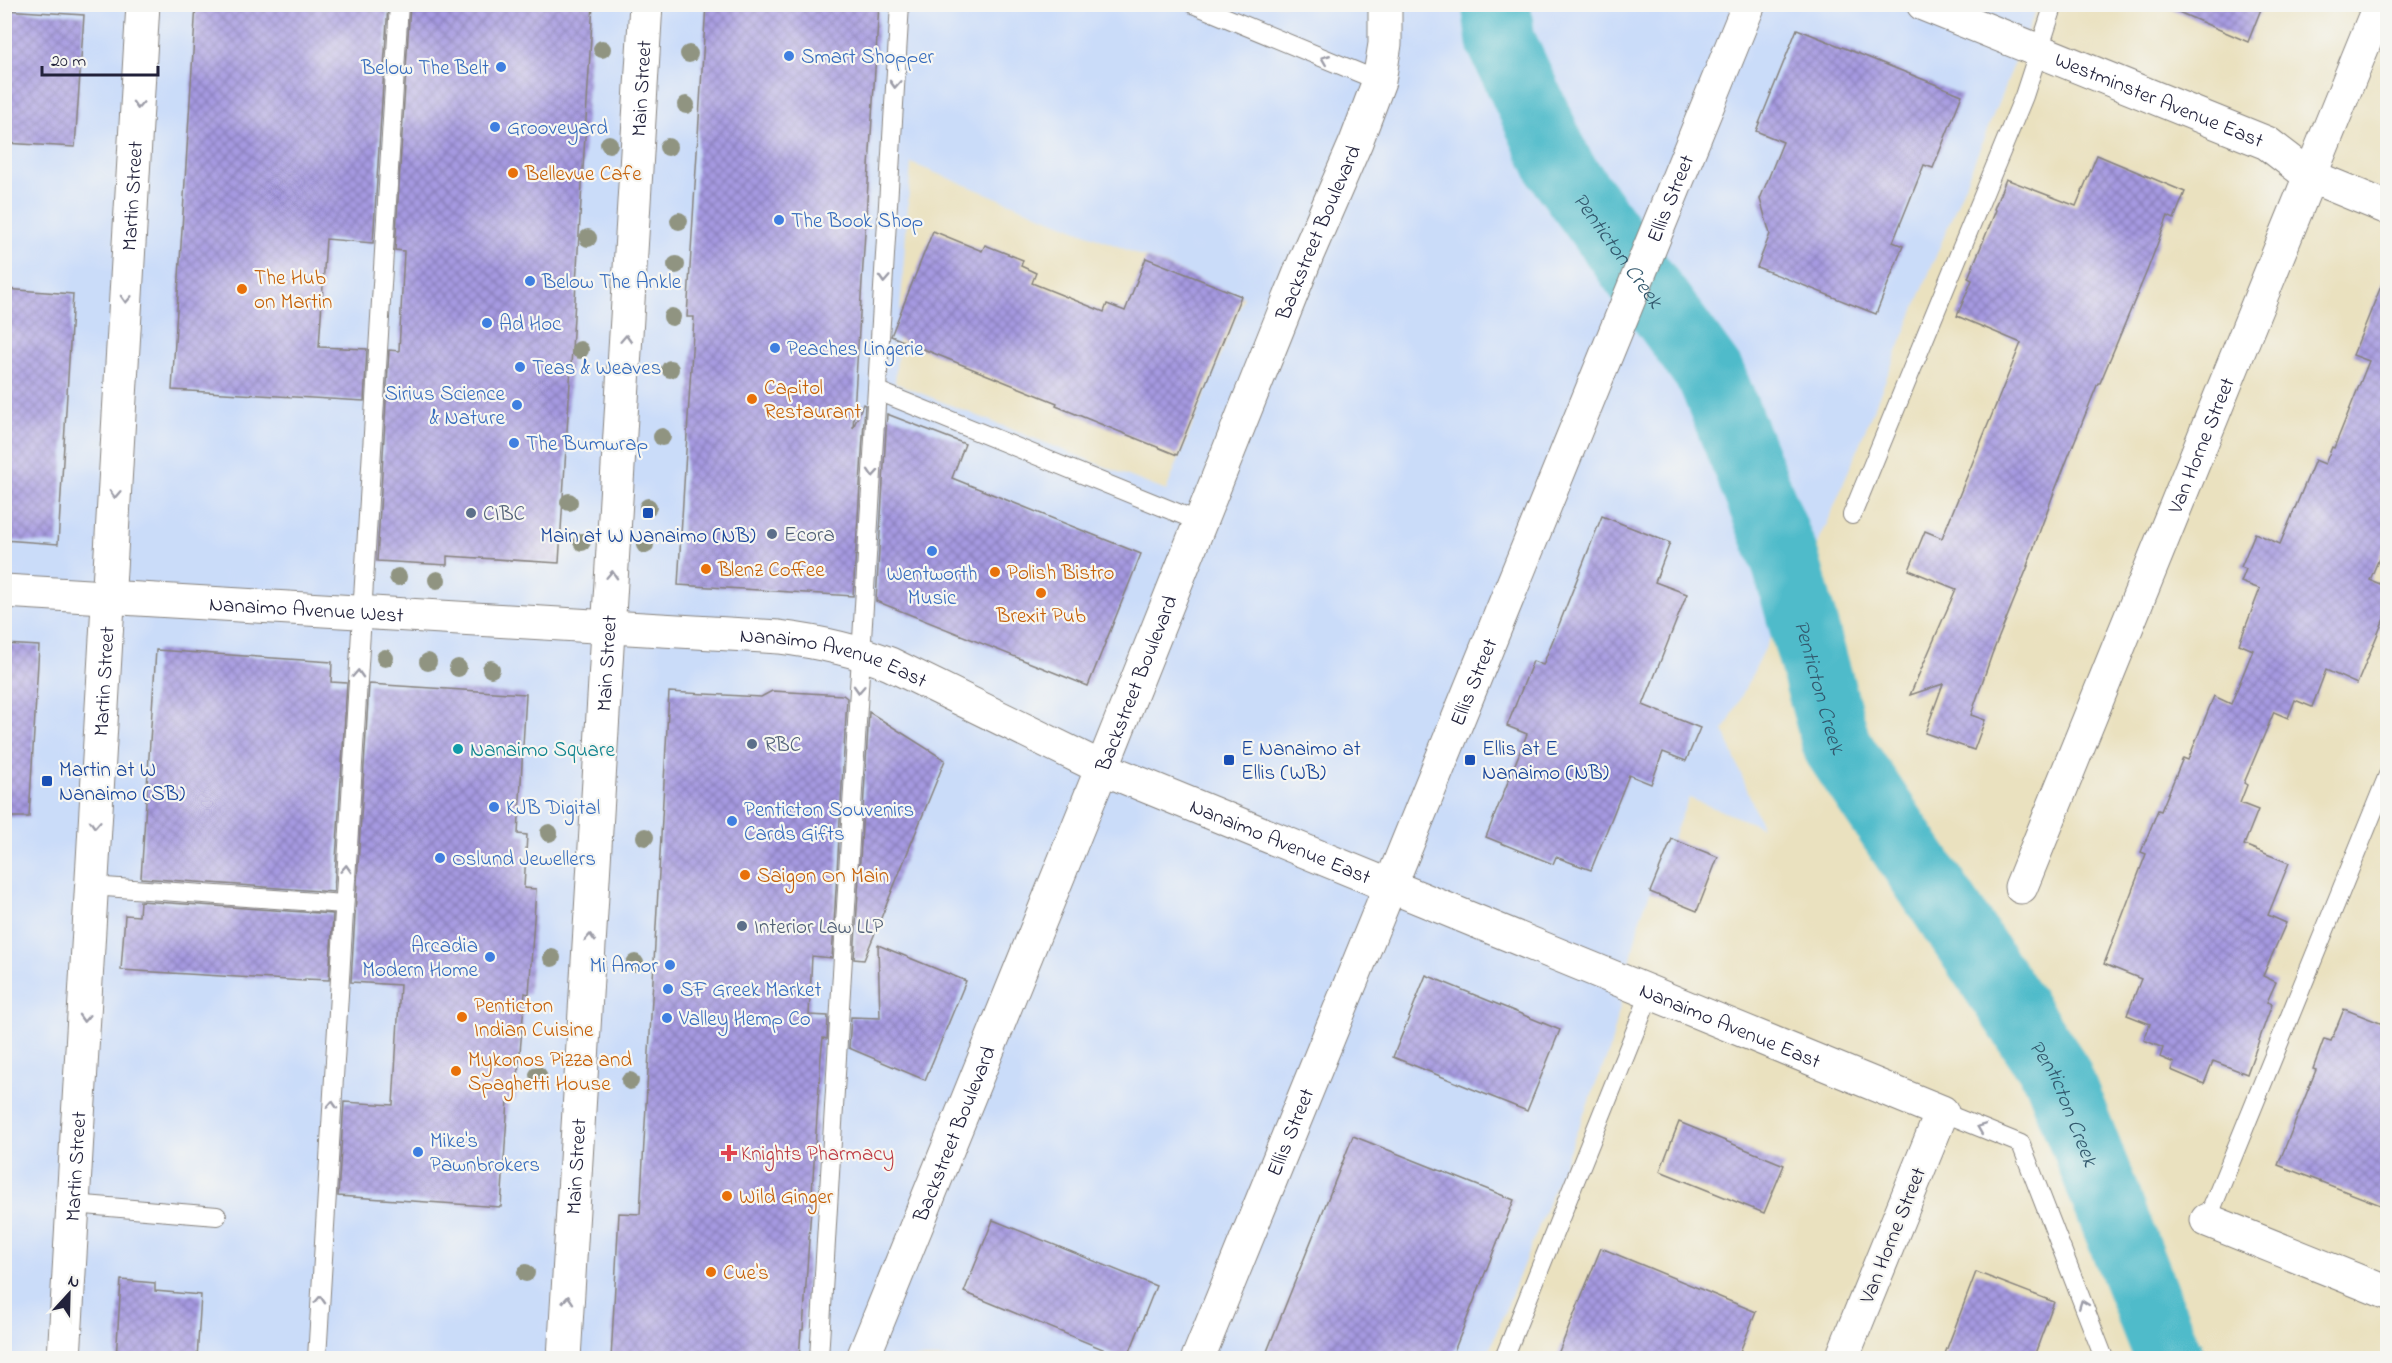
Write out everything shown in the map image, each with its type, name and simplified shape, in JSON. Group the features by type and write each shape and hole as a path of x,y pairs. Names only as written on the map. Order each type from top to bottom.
{"street":[{"name":"Martin Street","path":"64,1359 143,4"},
{"name":"Main Street","path":"564,1359 646,4"},
{"name":"Backstreet Boulevard","path":"863,1359 1379,81 1384,44 1385,4"},
{"name":"Ellis Street","path":"1198,1359 1749,4"},
{"name":"Westminster Avenue East","path":"1923,4 2267,143 2310,176 2388,208"},
{"name":"Van Horne Street","path":"2021,887 2380,4"},
{"name":"Nanaimo Avenue West","path":"4,591 609,627"},
{"name":"Nanaimo Avenue East","path":"609,627 779,637 825,643 861,652 1102,768 1390,888 1942,1112"},
{"name":"Van Horne Street","path":"1842,1359 1942,1112"},
{"path":"2207,1220 2388,1293"}],"lane":[{"path":"317,1359 399,4"},
{"path":"819,1359 900,4"},
{"path":"1193,4 1379,81"},
{"path":"1852,515 2024,96 2054,4"},
{"path":"878,391 1200,522"},
{"path":"2207,1220 2388,775"},
{"path":"91,886 344,904"},
{"path":"1504,1359 1650,994"},
{"path":"1942,1112 2021,1144 2104,1359"},
{"path":"73,1204 217,1215"}],"shaded area":[{"path":"5,5 2038,5 1827,524 1724,731 1762,827 1689,798 1641,915 1610,1049 1486,1358 5,1358","holes":["911,163 1244,297 1166,491 895,383"]}],"building":[{"path":"196,4 388,4 373,243 326,239 319,347 367,349 364,401 172,390"},
{"path":"410,4 593,4 559,563 447,556 447,565 377,561 389,350 399,351 404,251 395,250"},
{"path":"706,4 879,4 853,428 863,404 865,405 853,596 678,585 694,317 687,317"},
{"path":"2160,4 2263,4 2248,42"},
{"path":"4,10 84,15 75,147 4,143"},
{"path":"1797,29 1962,95 1933,168 1924,165 1893,242 1903,246 1876,314 1757,267 1770,234 1760,199 1783,142 1756,131"},
{"path":"2097,155 2185,192 2174,219 2168,216 2147,271 2100,383 2098,383 1992,654 1971,715 1985,720 1974,750 1925,733 1943,684 1910,695 1956,589 1909,570 1925,531 1942,538 2021,343 1957,316 1972,280 1968,278 2006,179 2076,206"},
{"path":"933,231 982,251 985,245 1023,260 1021,266 1036,273 1032,283 1104,312 1107,304 1125,311 1146,258 1241,296 1177,455 1056,406 1057,403 891,336"},
{"path":"2386,274 2388,537 2370,580 2388,587 2388,609 2357,684 2326,670 2312,707 2295,700 2288,718 2274,712 2244,783 2247,785 2240,803 2258,810 2244,845 2289,863 2268,915 2286,923 2263,976 2276,982 2267,1002 2272,1004 2247,1074 2213,1061 2204,1084 2171,1070 2174,1063 2160,1057 2163,1048 2144,1040 2150,1024 2127,1015 2141,979 2104,964 2146,854 2141,852 2158,810 2161,811 2183,758 2188,760 2214,696 2231,704 2253,650 2239,644 2260,589 2241,582 2246,569 2241,567 2255,533 2280,544 2315,460 2325,464 2332,447 2334,448 2369,361 2353,355"},
{"path":"4,289 73,294 58,544 4,540"},
{"path":"887,414 965,444 952,478 1141,554 1088,686 876,601"},
{"path":"1602,516 1670,543 1655,582 1687,594 1643,705 1700,728 1686,761 1663,752 1651,784 1629,775 1591,870 1556,857 1553,864 1486,837 1527,734 1507,726 1533,661 1543,665"},
{"path":"4,644 39,646 29,817 4,817"},
{"path":"156,650 332,662 331,682 347,683 334,892 141,878"},
{"path":"369,684 526,694 518,834 527,835 524,888 536,889 529,994 525,993 516,1100 508,1100 501,1207 338,1196 344,1102 393,1105 400,985 351,982"},
{"path":"772,691 843,695 847,698 832,958 812,956 809,1015 828,1016 827,1039 823,1038 821,1056 803,1330 801,1330 799,1359 611,1359 619,1213 640,1214 669,692 761,697"},
{"path":"869,712 945,760 864,960 854,959"},
{"path":"1672,839 1718,857 1697,911 1650,892"},
{"path":"140,901 333,914 329,980 305,979 305,981 121,970 125,915 139,916"},
{"path":"878,945 966,981 925,1080 849,1048 851,1017 880,1018"},
{"path":"1426,975 1560,1030 1527,1111 1393,1057"},
{"path":"2344,1009 2388,1026 2388,1208 2278,1165 2316,1070 2313,1069 2324,1039 2331,1041"},
{"path":"1679,1122 1784,1165 1764,1213 1660,1171"},
{"path":"1353,1136 1514,1200 1451,1359 1264,1359"},
{"path":"993,1220 1156,1286 1127,1359 964,1292"},
{"path":"1601,1248 1756,1312 1737,1359 1556,1359"},
{"path":"1976,1272 2054,1302 2033,1359 1943,1359"},
{"path":"121,1280 155,1283 155,1291 201,1295 197,1359 116,1359"}],"waterway":[{"name":"Penticton Creek","path":"1496,4 1501,41 1561,170 1711,376 1785,559 1837,746 2057,1074 2169,1358"}],"place":[{"name":"Smart Shopper","path":"789,56"},
{"name":"Below The Belt","path":"501,67"},
{"name":"Grooveyard","path":"495,127"},
{"name":"Bellevue Cafe","path":"513,173"},
{"name":"The Book Shop","path":"779,220"},
{"name":"Below The Ankle","path":"530,281"},
{"name":"The Hub on Martin","path":"242,289"},
{"name":"Ad Hoc","path":"487,323"},
{"name":"Peaches Lingerie","path":"775,348"},
{"name":"Teas & Weaves","path":"520,367"},
{"name":"Capitol Restaurant","path":"752,399"},
{"name":"Sirius Science & Nature","path":"517,405"},
{"name":"The Bumwrap","path":"514,443"},
{"name":"CIBC","path":"471,513"},
{"name":"Main at W Nanaimo (NB)","path":"648,513"},
{"name":"Ecora","path":"772,534"},
{"name":"Wentworth Music","path":"932,551"},
{"name":"Blenz Coffee","path":"706,569"},
{"name":"Polish Bistro","path":"995,572"},
{"name":"Brexit Pub","path":"1041,593"},
{"name":"RBC","path":"752,744"},
{"name":"Nanaimo Square","path":"458,749"},
{"name":"E Nanaimo at Ellis (WB)","path":"1229,760"},
{"name":"Ellis at E Nanaimo (NB)","path":"1470,760"},
{"name":"Martin at W Nanaimo (SB)","path":"47,781"},
{"name":"KJB Digital","path":"494,807"},
{"name":"Penticton Souvenirs Cards Gifts","path":"732,821"},
{"name":"Oslund Jewellers","path":"440,858"},
{"name":"Saigon On Main","path":"745,875"},
{"name":"Interior Law LLP","path":"742,926"},
{"name":"Arcadia Modern Home","path":"490,957"},
{"name":"Mi Amor","path":"670,965"},
{"name":"SF Greek Market","path":"668,989"},
{"name":"Penticton Indian Cuisine","path":"462,1017"},
{"name":"Valley Hemp Co","path":"667,1018"},
{"name":"Mykonos Pizza and Spaghetti House","path":"456,1071"},
{"name":"Mike's Pawnbrokers","path":"418,1152"},
{"name":"Knights Pharmacy","path":"729,1153"},
{"name":"Wild Ginger","path":"727,1196"},
{"name":"Cue's","path":"711,1272"}]}
